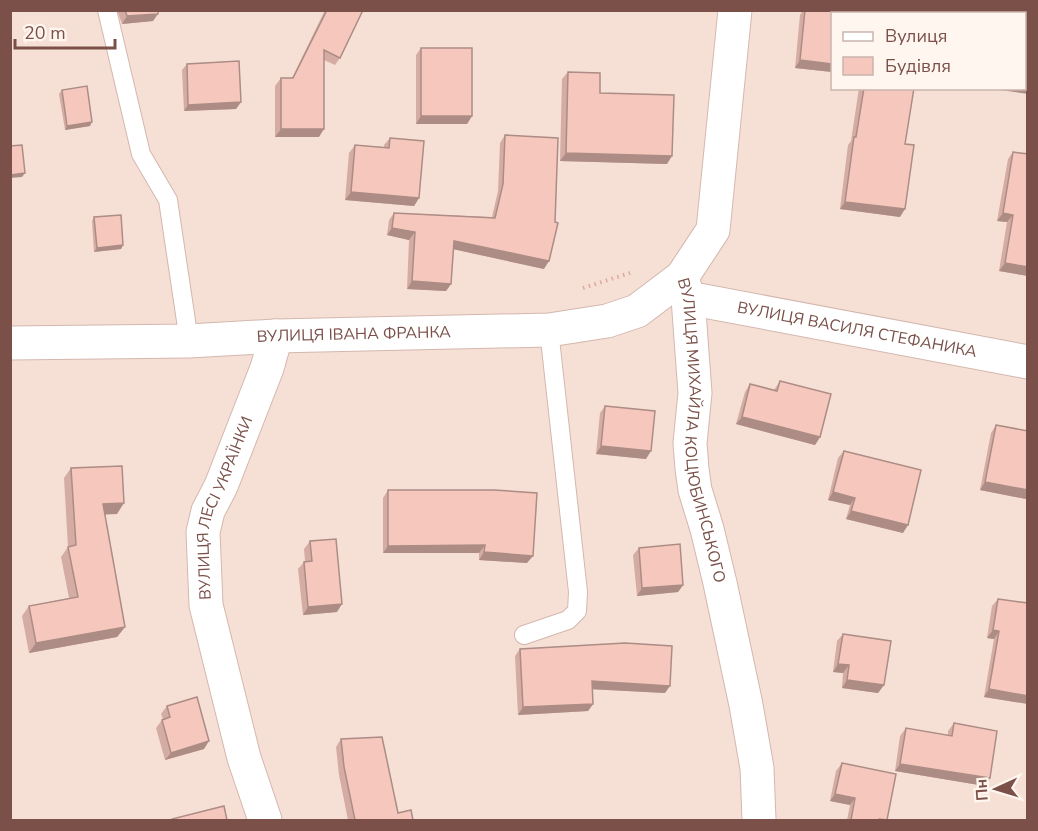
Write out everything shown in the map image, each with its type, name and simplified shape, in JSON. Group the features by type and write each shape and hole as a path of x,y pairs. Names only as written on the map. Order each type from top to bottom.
{"street":[{"name":"ВУЛИЦЯ МИХАЙЛА КОЦЮБИНСЬКОГО","path":"735,10 713,230 685,287 695,393 690,443 692,469 695,490 720,583 746,705 758,768 759,820"},
{"name":"ВУЛИЦЯ ІВАНА ФРАНКА","path":"10,344 549,330 607,321 637,311 685,287"},
{"name":"ВУЛИЦЯ ВАСИЛЯ СТЕФАНИКА","path":"685,287 1028,362"},
{"name":"ВУЛИЦЯ ЛЕСІ УКРАЇНКИ","path":"265,820 244,758 206,605 203,532 208,512 221,486 256,398 276,336"}],"lane":[{"path":"107,10 141,154 168,200 189,341"},
{"path":"524,635 568,620 577,611 578,592 549,330"}],"path":[{"path":"572,292 636,271"}],"shaded area":[{"path":"11,11 1027,11 1027,820 11,820"}],"building":[{"path":"125,10 158,10 158,14 127,16"},
{"path":"327,10 363,10 340,58 324,50 324,129 281,129 281,78 293,78"},
{"path":"805,10 920,12 831,12 831,64 800,60"},
{"path":"1026,47 1028,47 1028,86 1026,86"},
{"path":"421,48 472,48 472,116 421,116"},
{"path":"239,61 241,102 188,105 187,64"},
{"path":"568,72 600,73 600,93 674,95 672,156 566,153"},
{"path":"87,86 92,122 67,126 62,90"},
{"path":"864,90 914,90 905,144 914,145 905,209 845,202 854,137 856,137"},
{"path":"505,135 558,138 555,222 558,223 549,261 454,241 451,284 412,281 415,232 392,228 394,213 495,218 503,184"},
{"path":"390,138 424,141 419,198 351,192 355,145 389,148"},
{"path":"22,145 25,173 10,175 10,146"},
{"path":"1013,152 1028,154 1028,267 1005,263 1013,215 1003,213"},
{"path":"121,215 123,245 97,248 94,217"},
{"path":"780,381 831,394 820,437 742,417 750,384 777,391"},
{"path":"605,406 655,411 651,451 601,446"},
{"path":"996,425 1028,431 1028,490 985,482"},
{"path":"844,451 921,470 908,525 851,511 855,498 833,492"},
{"path":"122,466 124,503 103,504 125,627 36,643 29,606 78,597 68,547 76,545 71,468"},
{"path":"388,490 494,490 537,493 533,556 484,552 485,545 388,546"},
{"path":"336,539 342,604 308,607 304,562 312,561 310,541"},
{"path":"680,544 683,585 642,588 639,548"},
{"path":"998,599 1028,603 1028,696 989,689 999,631 993,630"},
{"path":"843,634 891,641 884,685 847,680 849,665 838,664"},
{"path":"625,643 672,646 670,686 592,681 593,704 523,707 520,649"},
{"path":"197,697 209,741 171,753 162,720 170,717 167,706"},
{"path":"954,723 997,731 990,778 900,764 906,728 952,736"},
{"path":"382,737 398,813 411,810 413,820 355,820 344,767 341,739"},
{"path":"842,763 896,774 887,820 851,820 855,798 835,794"},
{"path":"224,806 227,820 172,820 172,819"}]}
